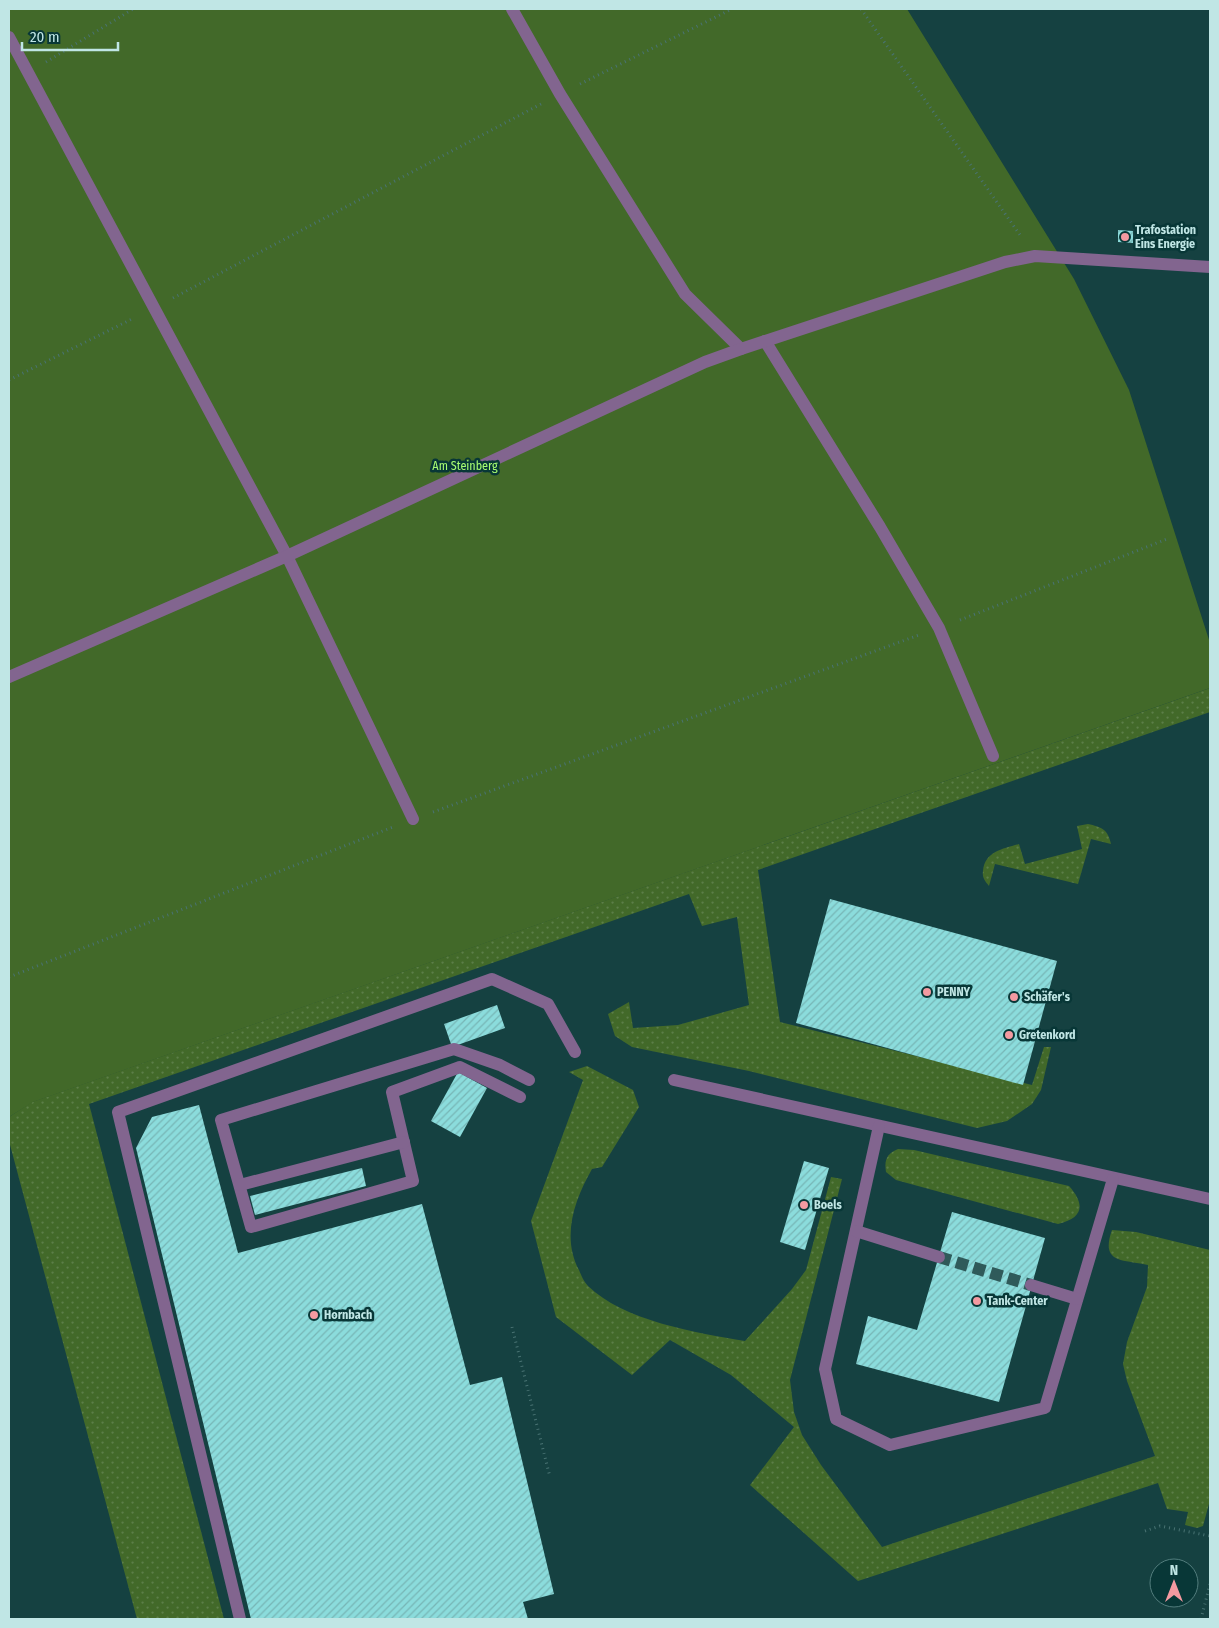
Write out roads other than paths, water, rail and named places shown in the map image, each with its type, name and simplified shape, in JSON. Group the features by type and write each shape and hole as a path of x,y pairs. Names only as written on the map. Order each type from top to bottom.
{"lane":[{"path":"512,9 560,94 685,294 741,349"},
{"path":"9,37 287,556 413,819"},
{"path":"9,677 287,556 705,362 741,349 1005,262 1035,256 1210,267"},
{"path":"765,341 940,628 993,756"},
{"path":"240,1619 118,1112 492,979 548,1004 576,1052"},
{"path":"520,1097 460,1067 392,1092 414,1181 251,1227 221,1120 454,1049 500,1065 529,1080"},
{"path":"674,1080 1210,1200"},
{"path":"879,1126 825,1369 836,1419 890,1445 1045,1408 1113,1179"},
{"path":"240,1185 404,1142"},
{"path":"856,1231 939,1257"},
{"path":"1031,1285 1077,1299"}],"tunnel":[{"path":"939,1257 1031,1285"}],"place":[{"name":"Trafostation Eins Energie","path":"1125,237"},
{"name":"PENNY","path":"927,992"},
{"name":"Schäfer's","path":"1014,997"},
{"name":"Gretenkord","path":"1009,1035"},
{"name":"Boels","path":"804,1205"},
{"name":"Tank-Center","path":"977,1301"},
{"name":"Hornbach","path":"314,1315"}],"park label":[{"name":"Am Steinberg","path":"465,466"}]}
